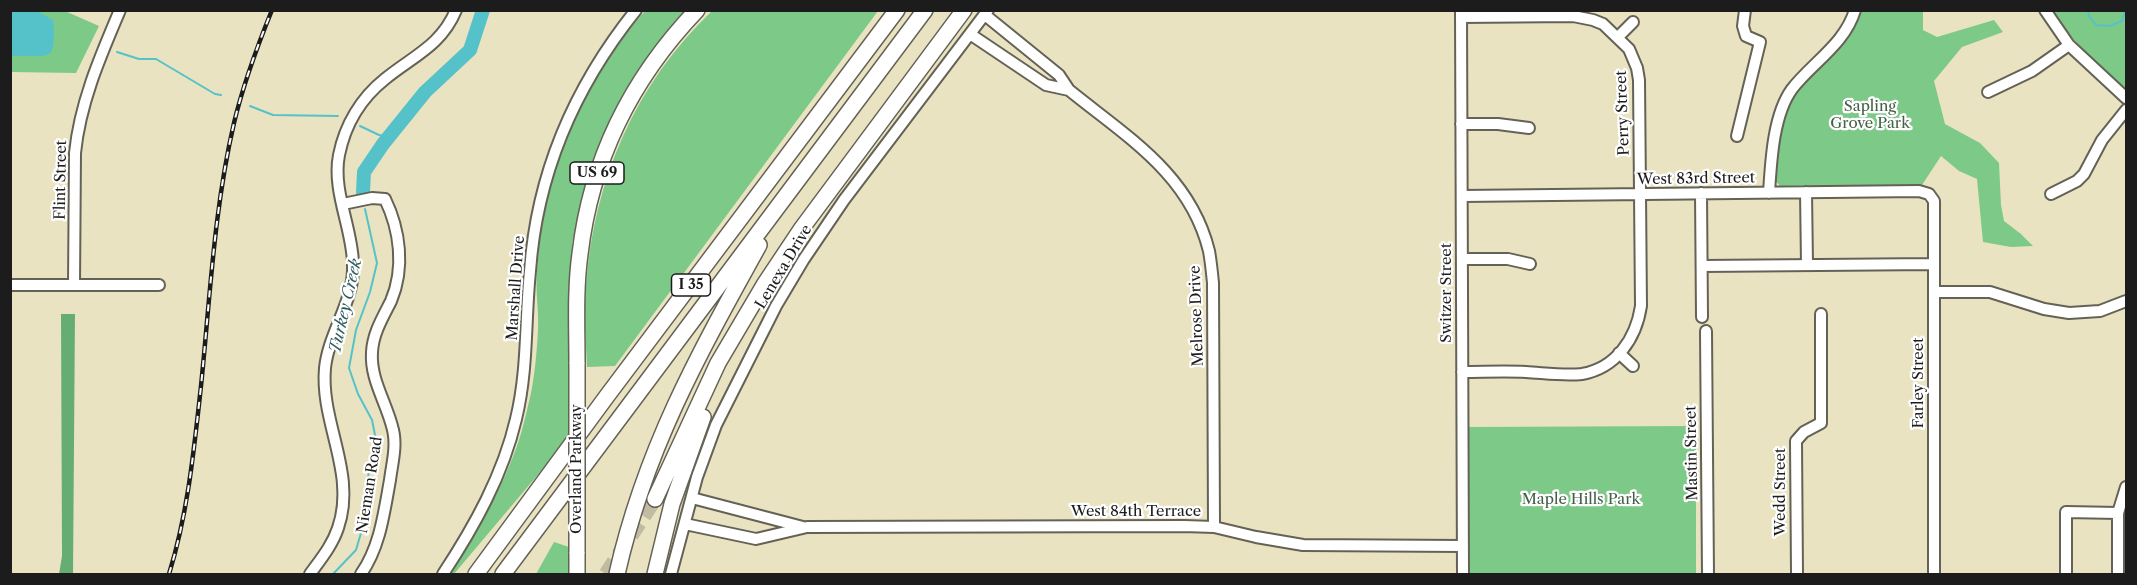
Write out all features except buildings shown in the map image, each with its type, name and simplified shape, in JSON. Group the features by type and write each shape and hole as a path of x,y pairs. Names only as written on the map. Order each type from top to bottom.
{"highway":[{"name":"Overland Parkway","path":"577,574 577,364 580,255 589,204 600,163 634,90 664,47 697,10"},
{"name":"I 35","path":"475,574 897,10"},
{"name":"I 35","path":"503,574 925,10"},
{"path":"655,499 718,363 764,285 802,228 964,10"},
{"path":"617,574 632,514 677,398 702,347 786,195"},
{"path":"655,574 672,504 690,449 724,366 764,285"},
{"path":"511,574 532,536"}],"street":[{"name":"Flint Street","path":"74,285 77,133 86,95 120,10"},
{"name":"Nieman Road","path":"310,574 335,537 345,497 344,476 325,398 324,379 329,349 352,282 352,249 338,176 341,146 352,118 376,87 432,45 441,36 456,10"},
{"name":"Marshall Drive","path":"443,574 488,497 507,451 516,419 527,352 530,271 535,227 549,166 585,84 636,10"},
{"path":"1737,136 1761,42 1746,36 1743,26 1745,10"},
{"path":"1769,193 1771,162 1780,114 1790,92 1843,34 1855,10"},
{"path":"2045,10 2070,45 2127,98"},
{"name":"Lenexa Drive","path":"671,574 697,477 716,425 761,335 800,266 844,200 986,13"},
{"name":"Melrose Drive","path":"986,13 1059,75 1069,90 1159,163 1173,179 1195,214 1209,252 1213,283 1214,527"},
{"name":"Perry Street","path":"1461,14 1581,17 1603,24 1618,37 1634,57 1640,80 1641,306 1635,331 1630,341 1619,353"},
{"name":"Switzer Street","path":"1461,14 1463,574"},
{"path":"1618,37 1633,22"},
{"name":"Melrose Drive","path":"970,34 1046,85 1069,90"},
{"path":"1988,92 2032,71 2070,45"},
{"path":"2051,194 2077,181 2084,174 2102,140 2127,110"},
{"path":"1461,124 1498,124 1529,128"},
{"name":"West 83rd Street","path":"1462,196 1919,191 1929,194"},
{"path":"1806,192 1808,264"},
{"path":"1701,194 1702,317"},
{"name":"Farley Street","path":"1929,194 1934,201 1934,574"},
{"name":"Nieman Road","path":"343,204 372,198 385,199 391,212 399,257 397,285 375,335 372,361 374,375 394,433 393,457 380,532 375,549 361,574"},
{"path":"1462,259 1508,260 1530,264"},
{"path":"1702,266 1934,264"},
{"path":"10,285 159,285"},
{"path":"1935,292 1990,292 2044,309 2069,313 2100,311 2127,301"},
{"name":"Wedd Street","path":"1797,574 1796,441 1804,432 1821,423 1821,314"},
{"name":"Mastin Street","path":"1706,331 1708,574"},
{"path":"1462,372 1582,374 1608,363 1619,353 1633,366"},
{"path":"2118,574 2118,513 2127,487"},
{"name":"West 84th Terrace","path":"692,498 807,527"},
{"path":"2066,574 2066,512 2118,513"},
{"name":"West 84th Terrace","path":"685,524 756,539 807,527 1214,527 1256,537 1303,544 1463,546"}],"green space":[{"path":"11,11 65,11 99,26 76,73 11,72"},
{"path":"645,11 687,11 665,33 628,87 595,155 572,243 568,439 454,574 449,574 495,496 511,463 523,426 536,353 537,277 541,233 556,164 583,99 622,39"},
{"path":"712,11 878,11 615,366 587,367 586,285 598,208 609,171 640,102 685,39"},
{"name":"Sapling Grove Park","path":"1859,11 1923,11 1923,30 1937,37 1994,20 2003,32 1962,47 1934,81 1945,124 1980,143 1999,163 2004,221 2033,246 2011,247 1983,242 1977,179 1959,171 1941,156 1922,185 1780,186 1774,179 1779,133 1794,95"},
{"path":"2052,11 2126,11 2126,90 2086,54"},
{"path":"61,314 75,314 73,574 59,574 62,556"},
{"name":"Maple Hills Park","path":"1696,426 1696,574 1467,574 1466,427"},
{"path":"554,542 569,547 569,574 536,574"}],"water":[{"path":"11,10 37,11 53,20 54,41 51,53 43,56 11,56"}],"waterway":[{"name":"Turkey Creek","path":"363,192 364,172 383,144 425,92 470,50 483,10"},
{"path":"2088,10 2089,16 2096,25 2110,26 2122,21 2125,10"},
{"path":"117,52 139,59 156,59 215,94 221,95"},
{"path":"250,106 273,115 338,116"},
{"path":"360,126 379,135 390,136"},
{"name":"Turkey Creek","path":"333,574 356,550 363,526 369,470 377,445 372,420 358,394 349,368 356,330 370,292 377,263 365,209"}],"tunnel":[{"path":"606,574 655,499"}],"railway":[{"path":"169,574 186,504 193,457 213,254 227,155 242,95 272,10"}]}
